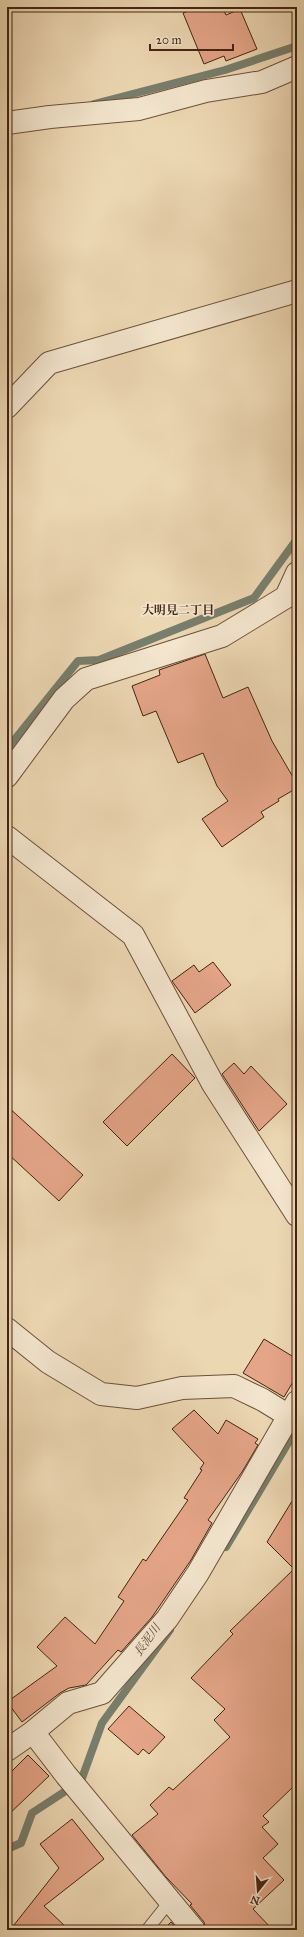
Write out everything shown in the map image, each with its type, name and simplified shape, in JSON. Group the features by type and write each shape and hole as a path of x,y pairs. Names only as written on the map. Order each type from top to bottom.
{"street":[{"path":"7,123 50,116 139,109 206,91 262,82 297,67"},
{"path":"7,407 49,363 297,291"},
{"path":"7,776 64,699 86,679 222,636 286,597 297,573"},
{"path":"7,837 133,936 213,1084 297,1215"},
{"path":"7,1329 48,1362 101,1394 137,1398 182,1388 234,1386 263,1400 293,1409 198,1573 166,1619 102,1692 68,1703 33,1732 7,1750"},
{"path":"33,1732 194,1930"}],"lane":[{"path":"147,1930 170,1900"}],"building":[{"path":"198,7 222,7 226,15 240,9 257,49 226,61 224,56 204,64 183,13"},
{"path":"205,654 223,698 248,687 272,741 297,784 297,788 278,799 279,801 261,812 264,817 222,847 202,819 228,801 217,786 203,753 178,763 156,711 143,716 132,686 160,675 159,670"},
{"path":"213,962 231,985 195,1013 172,981 194,965 199,972"},
{"path":"172,1054 195,1078 127,1146 103,1122"},
{"path":"234,1063 244,1074 251,1066 287,1104 259,1131 222,1074"},
{"path":"7,1106 83,1175 59,1201 7,1153"},
{"path":"264,1339 297,1359 297,1375 284,1397 243,1373"},
{"path":"194,1410 218,1434 226,1420 258,1439 255,1443 258,1445 242,1472 208,1520 212,1523 191,1560 152,1617 121,1652 118,1650 86,1685 69,1688 60,1693 22,1722 7,1702 57,1666 37,1647 65,1617 95,1644 124,1601 118,1597 143,1559 146,1561 188,1500 184,1498 202,1470 200,1469 204,1463 172,1429"},
{"path":"297,1493 297,1783 263,1816 269,1822 262,1827 278,1844 263,1858 284,1880 253,1909 273,1930 206,1930 204,1922 190,1905 192,1904 166,1877 132,1835 158,1814 150,1805 169,1787 173,1790 230,1737 214,1720 225,1709 191,1678 233,1634 230,1631 294,1569 267,1542"},
{"path":"129,1706 165,1737 149,1754 143,1749 138,1755 108,1729"},
{"path":"28,1755 49,1776 7,1816 7,1776"},
{"path":"72,1819 104,1859 44,1906 69,1930 10,1930 59,1868 40,1844"},
{"path":"171,1922 178,1930 163,1930"}],"waterway":[{"path":"94,104 225,70 297,46"},
{"path":"7,749 78,661 99,660 254,598 297,539"},
{"name":"長泥川","path":"226,1547 297,1428"},
{"name":"長泥川","path":"7,1849 21,1843 32,1813 81,1781 102,1723 170,1630"}],"district":[{"name":"大明見二丁目","path":"178,610"}]}
